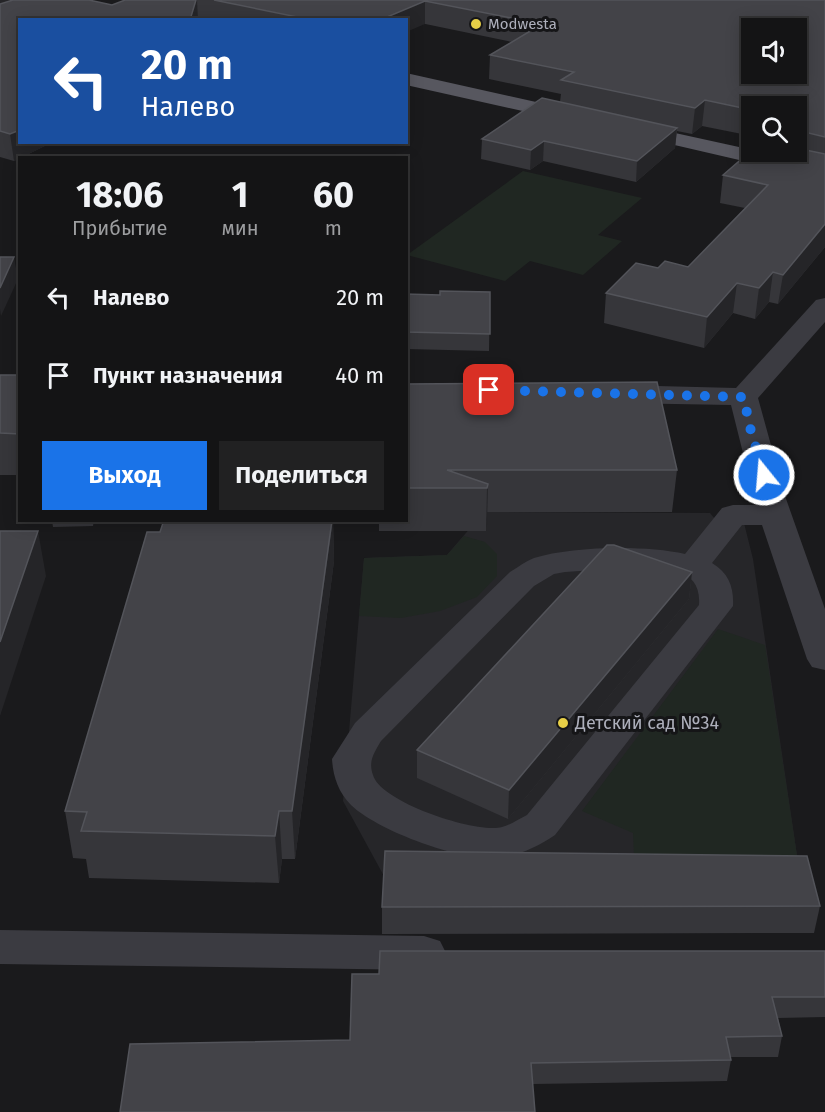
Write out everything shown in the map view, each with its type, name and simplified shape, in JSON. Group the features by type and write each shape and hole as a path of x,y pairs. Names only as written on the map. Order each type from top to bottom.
{"main road":[{"path":"408,79 592,121"},
{"path":"614,126 825,172"}],"street":[{"path":"594,393 744,397 825,306"},
{"path":"744,397 749,424 776,515 825,659"},
{"path":"693,566 733,515 776,515"},
{"path":"638,557 671,560 693,566 709,577 717,591 716,606 541,825 524,835 499,843 466,842 425,828 382,809 355,783 351,759 368,732 522,579 544,566 565,561 638,557"},
{"path":"0,947 313,953 468,953"}],"shaded area":[{"path":"523,171 642,198 598,235 622,241 583,275 530,261 505,281 408,254"},
{"name":"Детский сад №34","path":"484,512 710,513 715,519 744,523 753,559 801,882 385,878 343,801 364,558 447,555"},
{"path":"464,536 485,542 497,554 497,576 477,597 440,611 401,618 359,616 364,558 447,555"},
{"path":"718,629 765,645 801,882 635,880 633,833 582,811"}],"building":[{"path":"13,0 89,0 112,5 125,0 196,0 191,18 18,18 18,131 10,134 0,131 0,4"},
{"path":"214,0 825,0 825,137 807,133 807,96 741,96 741,108 705,100 695,108 561,80 574,72 490,55 542,24 425,1 385,18 302,18"},
{"path":"542,98 677,128 637,161 544,141 531,150 482,139"},
{"path":"807,150 825,154 825,224 783,275 773,272 759,288 737,283 707,317 606,293 636,263 658,268 665,261 688,267 768,185 723,175 741,159 741,162 807,162"},
{"path":"0,257 14,257 0,288"},
{"path":"440,291 490,292 490,334 408,332 408,294 440,295"},
{"path":"0,375 18,375 18,434 0,433"},
{"path":"657,382 677,470 447,470 488,484 487,488 408,488 408,384"},
{"path":"163,522 332,522 292,811 279,811 275,836 81,831 87,812 65,811 147,532 160,532"},
{"path":"0,531 38,531 0,642"},
{"path":"607,545 614,545 692,572 509,790 417,750"},
{"path":"385,851 807,856 820,906 382,907"},
{"path":"380,951 825,951 825,997 772,997 782,1036 726,1037 731,1060 531,1063 535,1112 120,1112 130,1044 350,1040 352,974 379,974"}],"place":[{"name":"Modwesta","path":"476,24"},
{"name":"Детский сад №34","path":"563,723"}],"route":[{"path":"489,390 744,397 749,424 764,475"}]}
